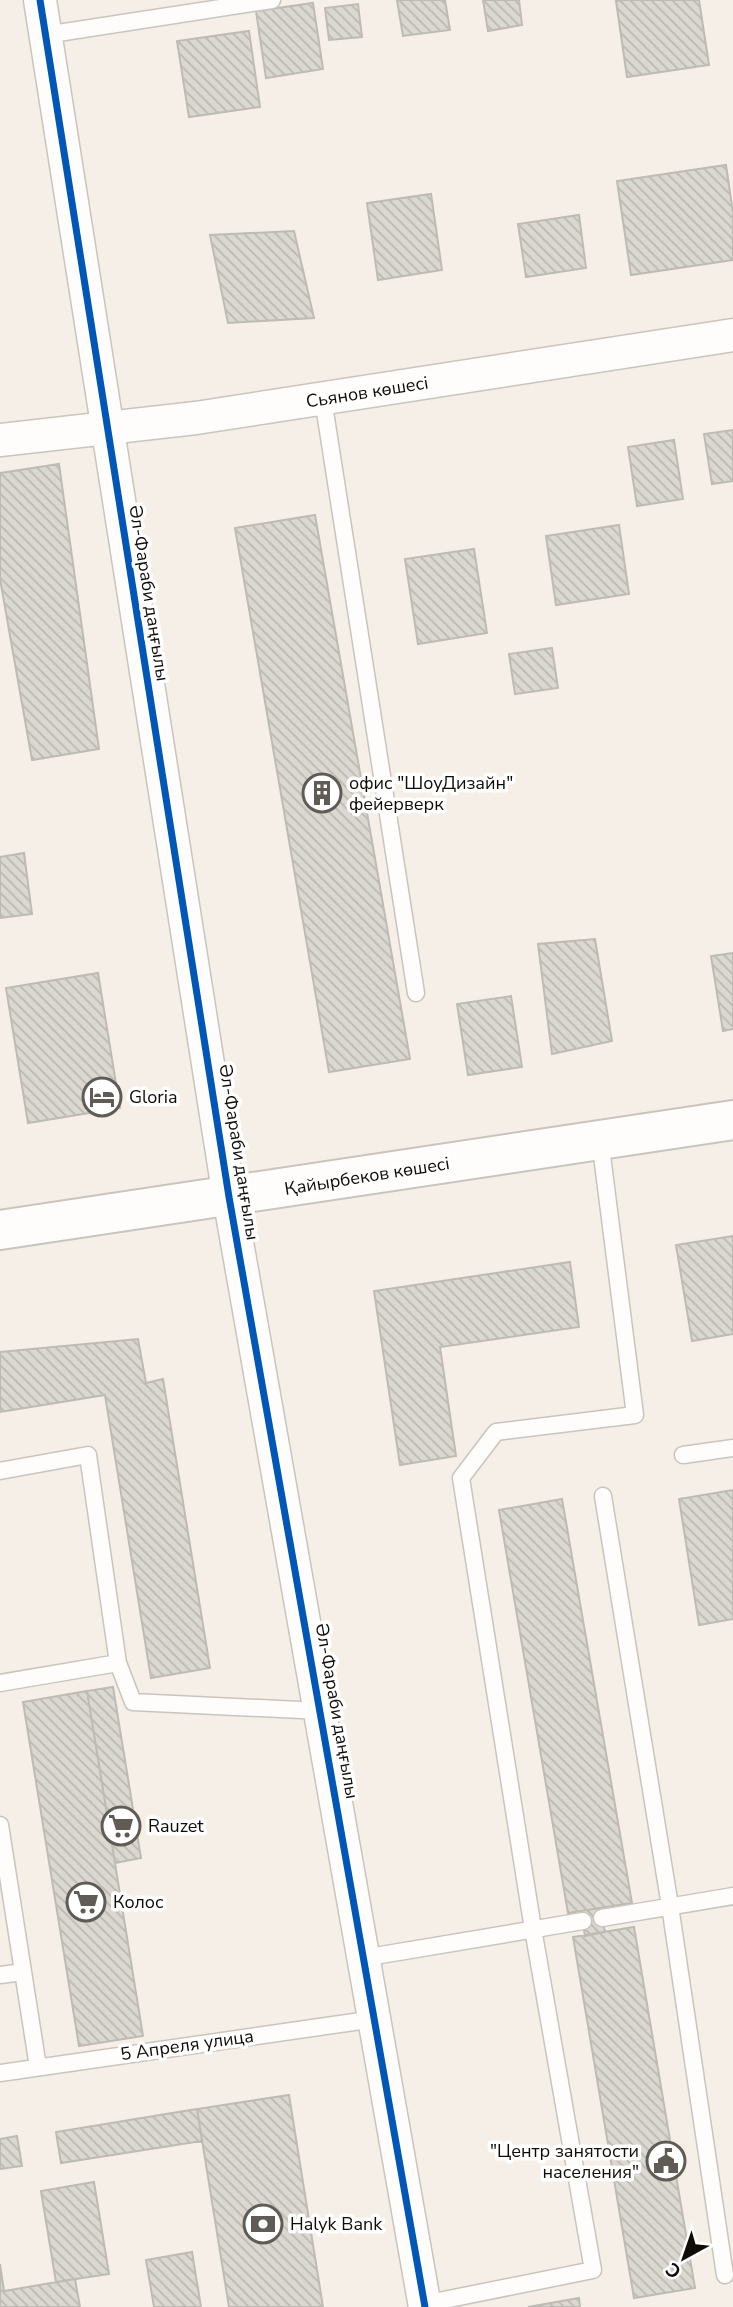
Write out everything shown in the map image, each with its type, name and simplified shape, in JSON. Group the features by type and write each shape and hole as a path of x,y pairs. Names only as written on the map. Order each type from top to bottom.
{"main road":[{"name":"Қайырбеков көшесі","path":"0,1230 733,1120"}],"street":[{"name":"Әл-Фараби даңғылы","path":"40,0 229,1197 424,2306"},
{"name":"Сьянов көшесі","path":"0,440 195,418 733,335"}],"lane":[{"path":"45,35 272,0"},
{"path":"323,399 416,993"},
{"path":"424,2306 593,2270 533,1929 461,1478 496,1432 635,1415 600,1140"},
{"path":"683,1455 733,1448"},
{"path":"0,1471 88,1455 118,1663 133,1702 321,1711"},
{"path":"603,1496 670,1906 725,2275"},
{"path":"0,1683 118,1663"},
{"path":"0,1825 38,2067"},
{"path":"602,1917 733,1896"},
{"path":"363,1958 583,1921"},
{"path":"0,1975 23,1972"},
{"name":"5 Апреля улица","path":"0,2073 375,2019"}],"building":[{"path":"397,0 445,0 450,30 403,36"},
{"path":"483,0 519,0 522,25 488,31"},
{"path":"699,0 709,65 627,77 616,1"},
{"path":"313,3 323,69 266,78 256,11"},
{"path":"358,4 362,37 329,40 325,8"},
{"path":"249,31 260,107 189,117 177,41"},
{"path":"726,165 733,213 733,260 631,275 617,181"},
{"path":"431,194 442,270 378,280 367,203"},
{"path":"579,215 586,268 526,277 518,224"},
{"path":"294,231 314,318 228,323 210,235"},
{"path":"733,430 733,481 712,484 704,434"},
{"path":"674,440 683,499 637,506 628,447"},
{"path":"59,464 99,749 32,760 0,579 0,473"},
{"name":"офис \"ШоуДизайн\" фейерверк","path":"315,515 410,1059 329,1072 235,528"},
{"path":"619,525 629,594 556,605 546,536"},
{"path":"474,549 487,633 418,644 405,559"},
{"path":"552,648 558,688 515,694 509,654"},
{"path":"24,853 32,914 0,918 0,857"},
{"path":"595,939 612,1041 552,1054 538,944"},
{"path":"733,953 733,1029 723,1031 711,956"},
{"path":"98,973 120,1108 28,1123 6,988"},
{"path":"511,996 522,1067 468,1075 457,1004"},
{"path":"733,1236 733,1334 692,1341 676,1245"},
{"path":"570,1262 579,1327 440,1347 456,1456 400,1465 374,1291"},
{"path":"138,1339 146,1383 163,1379 210,1668 151,1678 105,1395 0,1412 0,1352"},
{"path":"733,1490 733,1619 699,1625 679,1499"},
{"path":"562,1499 632,1903 568,1913 499,1510"},
{"path":"113,1687 141,1858 115,1863 87,1691"},
{"path":"87,1691 143,2036 79,2046 23,1702"},
{"path":"600,1908 605,1932 585,1936 581,1911"},
{"path":"634,1927 695,2288 634,2298 573,1937"},
{"name":"Halyk Bank","path":"289,2095 323,2307 229,2307 197,2109"},
{"path":"197,2109 202,2141 61,2163 56,2132"},
{"path":"17,2136 22,2166 0,2169 0,2139"},
{"path":"94,2182 109,2274 56,2282 41,2191"},
{"path":"192,2252 201,2307 154,2307 146,2260"},
{"path":"0,2264 4,2291 75,2279 80,2307 0,2307"},
{"path":"579,2298 580,2307 528,2307"}],"cycle path":[{"path":"40,0 229,1197 425,2307"}],"place":[{"name":"офис \"ШоуДизайн\" фейерверк","path":"322,793"},
{"name":"Gloria","path":"102,1097"},
{"name":"Rauzet","path":"121,1826"},
{"name":"Колос","path":"86,1902"},
{"name":"\"Центр занятости населения\"","path":"666,2161"},
{"name":"Halyk Bank","path":"263,2224"}]}
